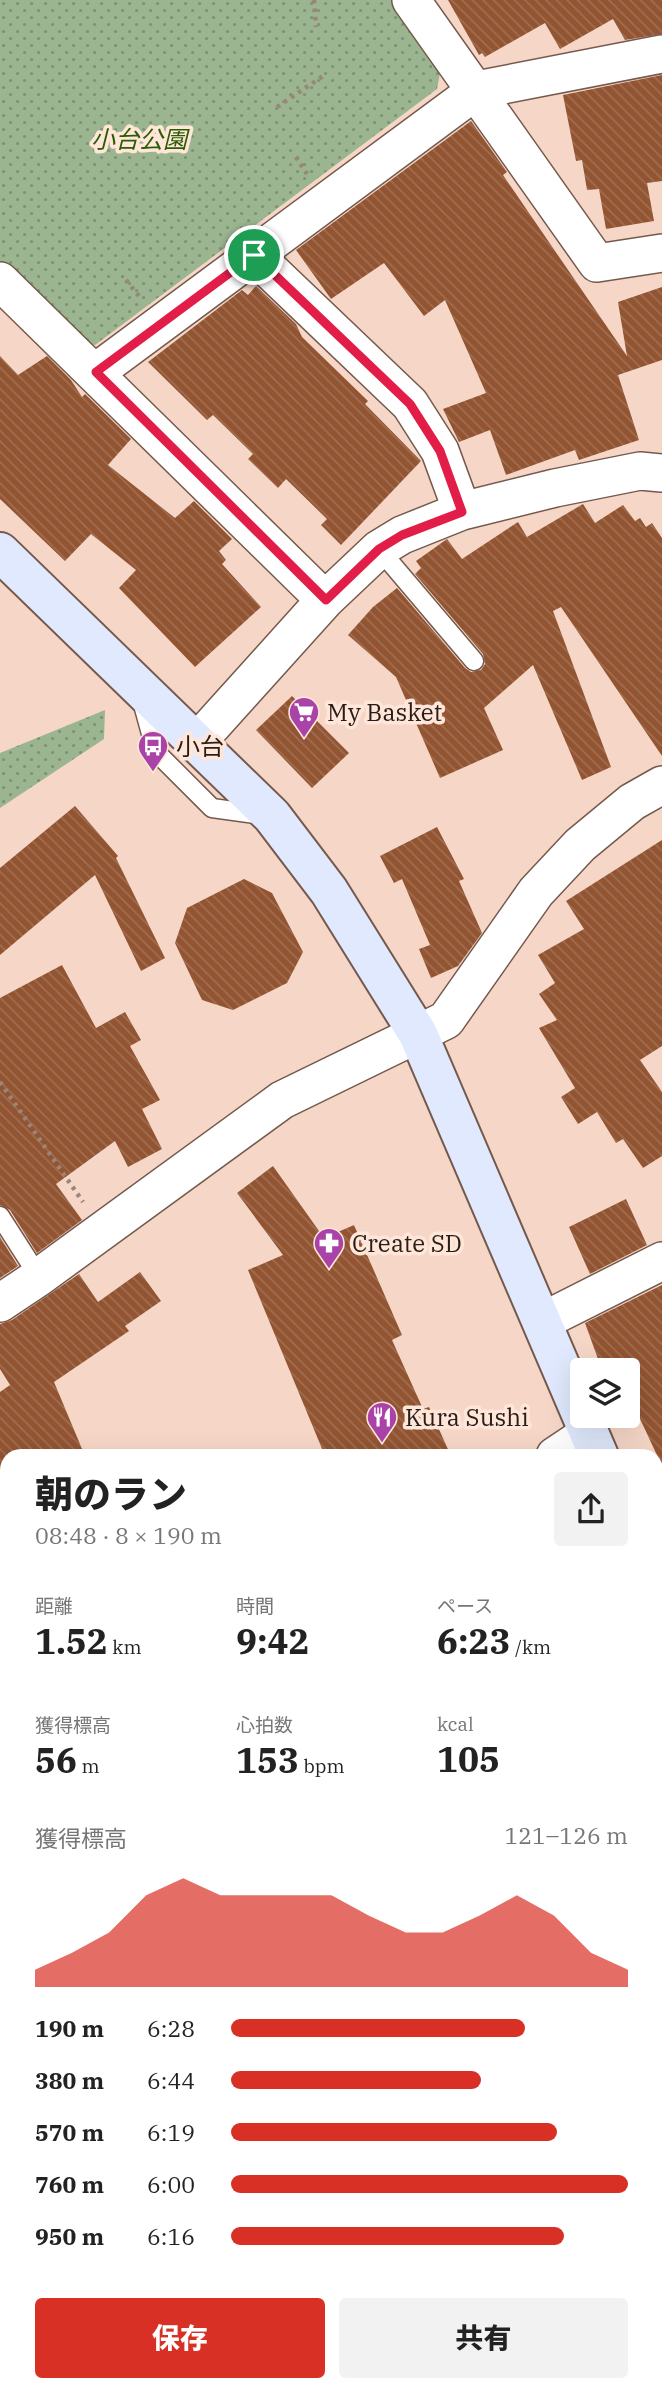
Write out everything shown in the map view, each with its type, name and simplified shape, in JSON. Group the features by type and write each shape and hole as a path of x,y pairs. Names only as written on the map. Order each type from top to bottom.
{"street":[{"path":"411,0 597,263 662,253"},
{"path":"96,372 477,90 662,54"},
{"path":"254,255 410,404 440,451 462,512"},
{"path":"0,281 96,372 326,600"},
{"path":"198,741 326,600 379,549 402,535 462,512 640,471 662,473"},
{"path":"0,552 198,741 272,816 329,891 418,1034 594,1445"},
{"path":"0,1303 39,1278 282,1100 446,1020 536,892 580,845 632,802 662,785"},
{"path":"543,1321 662,1261"}],"lane":[{"path":"379,549 474,661"},
{"path":"136,682 156,752 212,808 272,816"},
{"path":"0,1216 39,1278"}],"path":[{"path":"314,0 316,27"},
{"path":"278,107 323,76"},
{"path":"0,1082 103,1231"}],"green space":[{"name":"小台公園","path":"0,0 393,0 441,68 437,89 95,345 78,341 0,264"},
{"path":"105,710 104,739 0,808 0,753"}],"building":[{"path":"448,0 662,0 662,34 625,40 613,19 560,49 545,23 485,57 482,53 479,55"},
{"path":"662,75 662,181 647,183 654,221 606,229 599,189 587,190 582,160 576,161 563,95"},
{"path":"471,121 507,172 503,175 627,356 618,302 662,287 662,360 618,375 639,440 579,460 575,450 506,475 490,430 459,442 443,409 486,393 445,300 424,316 384,263 331,299 296,250"},
{"path":"256,286 296,324 302,337 368,401 365,404 421,461 341,545 321,525 327,519 286,479 278,488 248,459 253,454 213,415 207,420 148,362 242,290 248,295"},
{"path":"0,356 18,375 47,356 71,380 82,397 85,394 131,439 108,465 175,518 194,501 232,539 219,551 226,560 222,564 261,607 195,667 119,588 136,570 91,534 65,561 0,499"},
{"path":"583,504 595,523 623,505 635,521 640,518 646,527 652,523 662,538 662,756 561,607 553,611 611,767 582,780 533,665 484,708 503,750 440,778 396,677 348,635 373,607 397,588 465,668 471,672 481,670 485,664 483,654 415,574 421,568 416,561 447,539 462,559 518,522 527,537"},
{"path":"292,696 349,753 312,788 256,730"},
{"path":"75,806 118,856 116,858 165,958 141,971 95,875 0,955 0,868"},
{"path":"437,827 464,879 459,881 482,933 458,966 431,978 419,949 430,945 402,879 394,883 380,856"},
{"path":"662,840 662,1046 640,1060 662,1092 662,1156 643,1168 623,1139 616,1143 597,1112 578,1124 561,1097 575,1088 539,1028 557,1020 539,994 555,983 538,955 584,929 566,901"},
{"path":"244,879 272,893 303,952 287,983 233,1010 202,1000 175,943 187,908"},
{"path":"62,965 96,1028 125,1012 141,1040 130,1046 160,1100 142,1109 162,1149 128,1167 115,1141 56,1184 82,1220 37,1253 10,1210 0,1205 0,998"},
{"path":"273,1166 324,1238 354,1225 402,1335 392,1340 423,1409 429,1407 448,1449 322,1449 248,1270 283,1255 237,1193"},
{"path":"626,1199 647,1245 590,1274 569,1227"},
{"path":"0,1237 18,1266 0,1278"},
{"path":"140,1272 161,1301 125,1326 129,1331 54,1382 82,1449 0,1449 0,1392 10,1385 0,1369 0,1324 12,1320 79,1274 98,1302"},
{"path":"662,1285 662,1449 654,1449 640,1419 640,1358 598,1358 585,1323"}],"place":[{"name":"My Basket","path":"304,739"},
{"name":"小台","path":"153,773"},
{"name":"Create SD","path":"329,1270"},
{"name":"Kura Sushi","path":"382,1444"}],"route":[{"path":"254,255 410,404 440,451 462,512 402,535 379,549 326,600 96,372 254,255"}]}
